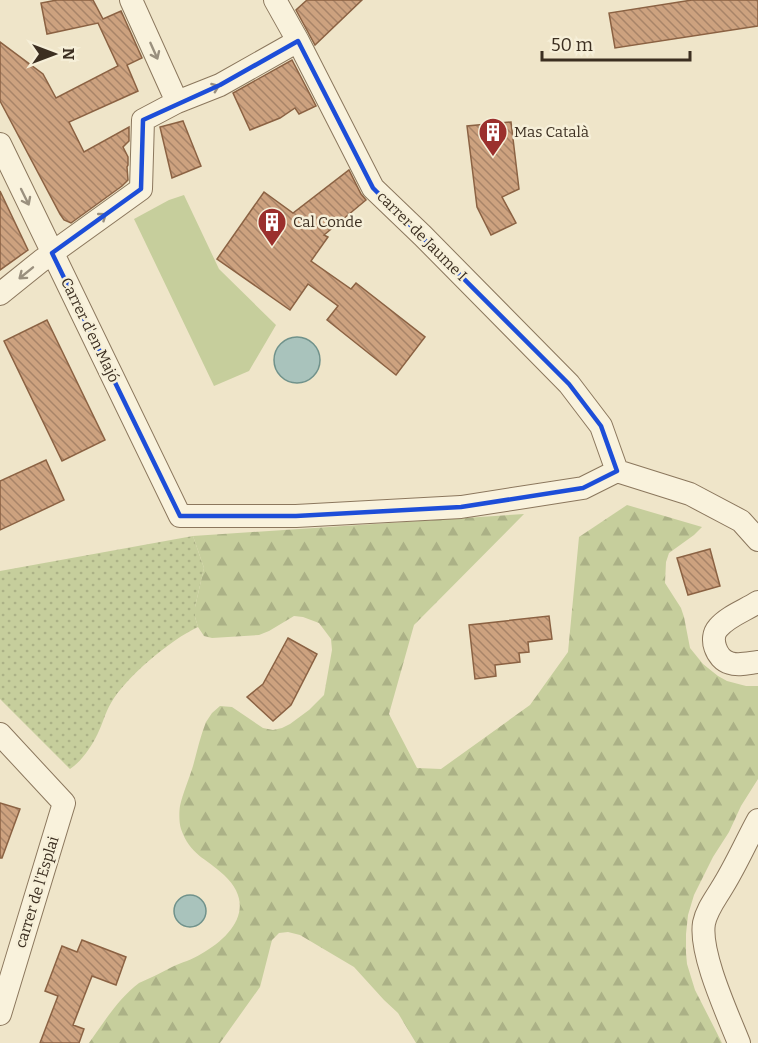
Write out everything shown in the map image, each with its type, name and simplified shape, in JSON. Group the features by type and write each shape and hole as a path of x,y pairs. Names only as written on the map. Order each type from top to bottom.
{"street":[{"path":"131,0 177,102"},
{"name":"carrer de Jaume I","path":"281,2 298,41 373,188 568,384 602,426 617,471"},
{"path":"0,294 52,253 141,189 143,120 177,102 220,85 298,41"},
{"name":"Carrer d'en Majó","path":"0,144 180,516 296,516 461,507 583,488 617,471"},
{"path":"617,471 690,494 741,521 758,540"},
{"path":"758,602 721,625 714,635 714,641 718,652 726,662 736,664 758,662"},
{"name":"carrer de l'Esplai","path":"0,734 64,803 0,1014"},
{"path":"739,1043 717,989 705,950 704,925 708,910 751,846 758,820"}],"highlighted area":[{"path":"298,41 373,188 569,384 601,426 617,471 583,488 461,507 296,516 180,516 52,253 141,189 143,120 220,85"}],"green space":[{"path":"184,195 219,269 276,325 249,371 214,386 134,219 169,200"},
{"path":"627,505 702,527 669,553 665,583 681,608 690,648 703,664 727,681 746,686 758,686 758,779 741,806 694,895 688,915 686,934 687,964 695,990 722,1043 416,1043 398,1013 354,967 300,935 288,932 279,933 272,940 260,987 220,1043 89,1043 131,989 213,947 231,929 237,919 240,909 239,898 234,887 224,875 189,845 180,824 181,801 206,722 212,713 220,706 232,707 263,728 273,730 290,724 324,695 332,650 331,639 319,623 294,616 259,635 212,638 204,636 198,627 195,607 204,568 193,536 524,514 414,625 389,714 417,768 441,769 530,705 568,652 579,537"},
{"path":"193,536 204,568 195,607 198,627 162,650 127,682 107,710 90,748 70,769 0,699 0,571"}],"water":[{"path":"297,337 313,344 320,360 313,376 297,383 281,376 274,360 281,344"},
{"path":"190,895 202,899 206,911 202,923 190,927 178,923 174,911 178,899"}],"building":[{"path":"57,0 93,0 103,19 121,11 142,58 127,65 138,91 69,122 84,152 129,127 129,141 123,147 128,157 128,180 71,223 64,220 60,214 0,101 0,42 43,74 56,98 118,66 98,23 47,34 41,3"},
{"path":"307,0 362,0 315,45 296,10"},
{"path":"692,0 758,0 758,26 615,48 609,13"},
{"path":"292,60 316,106 299,114 295,108 280,118 250,130 233,93"},
{"path":"183,121 201,166 172,178 160,127"},
{"name":"Mas Català","path":"511,122 519,189 502,197 516,223 491,235 477,207 467,126"},
{"path":"349,170 366,200 324,235 328,237 311,261 351,289 356,283 425,337 396,375 327,320 338,306 308,284 290,310 217,259 264,192 293,213"},
{"path":"0,191 28,250 0,270"},
{"path":"47,320 105,440 62,461 4,341"},
{"path":"46,460 64,500 0,530 0,481"},
{"path":"710,549 720,586 688,595 677,558"},
{"path":"549,616 552,639 528,642 529,652 519,653 520,662 495,665 496,676 475,679 469,625"},
{"path":"288,638 317,654 291,705 273,721 247,697 263,684"},
{"path":"0,803 20,809 2,858 0,858"},
{"path":"82,940 126,957 116,985 92,976 73,1025 84,1029 79,1043 40,1043 58,996 45,991 62,946 77,952"}],"place":[{"name":"Mas Català","path":"493,158"},
{"name":"Cal Conde","path":"272,248"}]}
